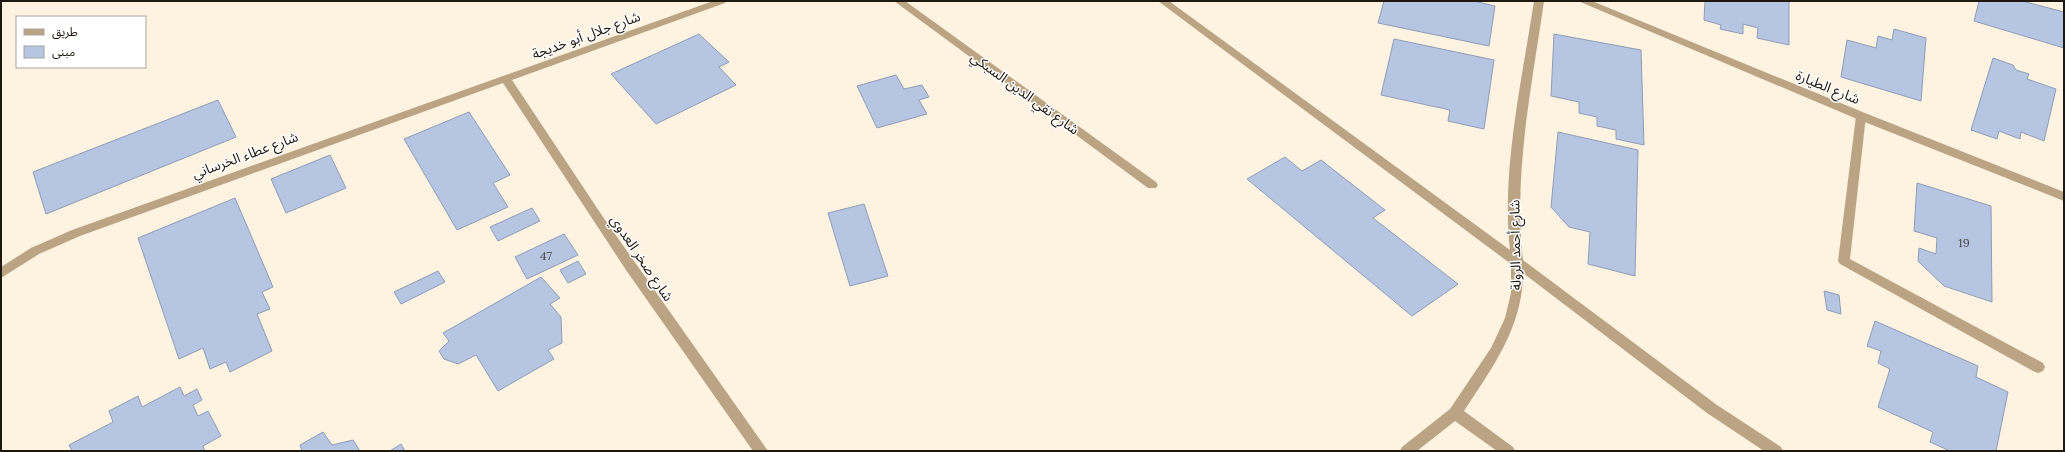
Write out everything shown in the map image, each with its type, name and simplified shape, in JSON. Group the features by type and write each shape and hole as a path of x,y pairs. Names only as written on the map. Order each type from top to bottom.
{"street":[{"name":"شارع جلال أبو خديجة","path":"505,78 722,1"},
{"name":"شارع تقي الدين السبكي","path":"899,1 1152,185"},
{"path":"1164,1 1712,409 1776,451"},
{"name":"شارع أحمد الرولة","path":"1408,451 1455,413 1496,351 1511,318 1517,293 1513,225 1518,148 1540,1"},
{"name":"شارع الطيارة","path":"1583,1 1861,116 2064,197"},
{"name":"شارع عطاء الخرساني","path":"1,273 34,251 76,233 505,78"},
{"name":"شارع صخر العدوي","path":"505,78 555,156 662,314 760,451"},
{"path":"1861,116 1844,261 2038,367"},
{"path":"1455,413 1508,451"}],"building":[{"path":"1384,1 1474,1 1495,6 1489,46 1378,23"},
{"path":"1705,1 1789,1 1789,45 1757,38 1758,28 1743,24 1743,34 1720,29 1721,25 1704,20"},
{"path":"1979,1 2022,1 2064,12 2064,48 1974,21"},
{"path":"1894,29 1926,38 1921,101 1841,77 1847,40 1876,48 1878,36 1892,40"},
{"path":"699,34 729,62 719,67 736,85 656,124 611,74"},
{"path":"1554,34 1641,50 1644,145 1616,139 1616,130 1597,126 1597,117 1579,113 1579,102 1551,96"},
{"path":"1394,39 1494,60 1484,129 1448,121 1450,110 1381,95"},
{"path":"1993,58 2013,65 2016,70 2029,74 2027,79 2056,89 2044,141 2021,132 2020,139 1999,131 1997,139 1971,130"},
{"path":"896,75 904,89 922,85 929,97 919,100 927,114 877,128 857,86"},
{"path":"218,100 236,137 46,214 33,172"},
{"path":"469,112 510,175 493,183 508,207 457,230 404,139"},
{"path":"1558,132 1638,150 1635,276 1588,264 1590,232 1569,227 1551,207"},
{"path":"330,155 346,188 286,213 271,179"},
{"path":"1285,157 1302,171 1321,160 1385,210 1373,218 1458,284 1412,316 1247,179"},
{"path":"1917,183 1991,206 1992,302 1944,286 1918,261 1919,248 1936,254 1937,238 1914,231"},
{"path":"235,198 273,287 262,292 270,309 257,314 272,351 230,372 226,362 210,369 203,348 179,359 138,238"},
{"path":"864,204 888,276 850,286 828,213"},
{"path":"532,208 540,221 498,241 490,227"},
{"path":"564,234 578,255 527,279 515,257"},
{"path":"578,261 586,274 568,283 560,270"},
{"path":"438,271 445,282 401,304 394,292"},
{"path":"541,277 560,298 550,304 561,317 562,343 548,350 554,359 498,391 476,355 458,364 444,359 439,351 449,341 443,333"},
{"path":"1824,291 1839,295 1841,314 1827,310"},
{"path":"1875,321 1978,366 1976,377 2008,392 1996,451 1950,451 1930,442 1933,432 1878,407 1890,369 1878,363 1881,351 1867,346"},
{"path":"180,387 184,396 197,389 202,400 193,405 198,416 208,411 221,436 203,446 205,451 72,451 69,445 113,422 109,411 138,396 142,407"},
{"path":"323,432 332,445 353,440 360,451 302,451 300,445"},
{"path":"401,444 405,451 390,451"}]}
